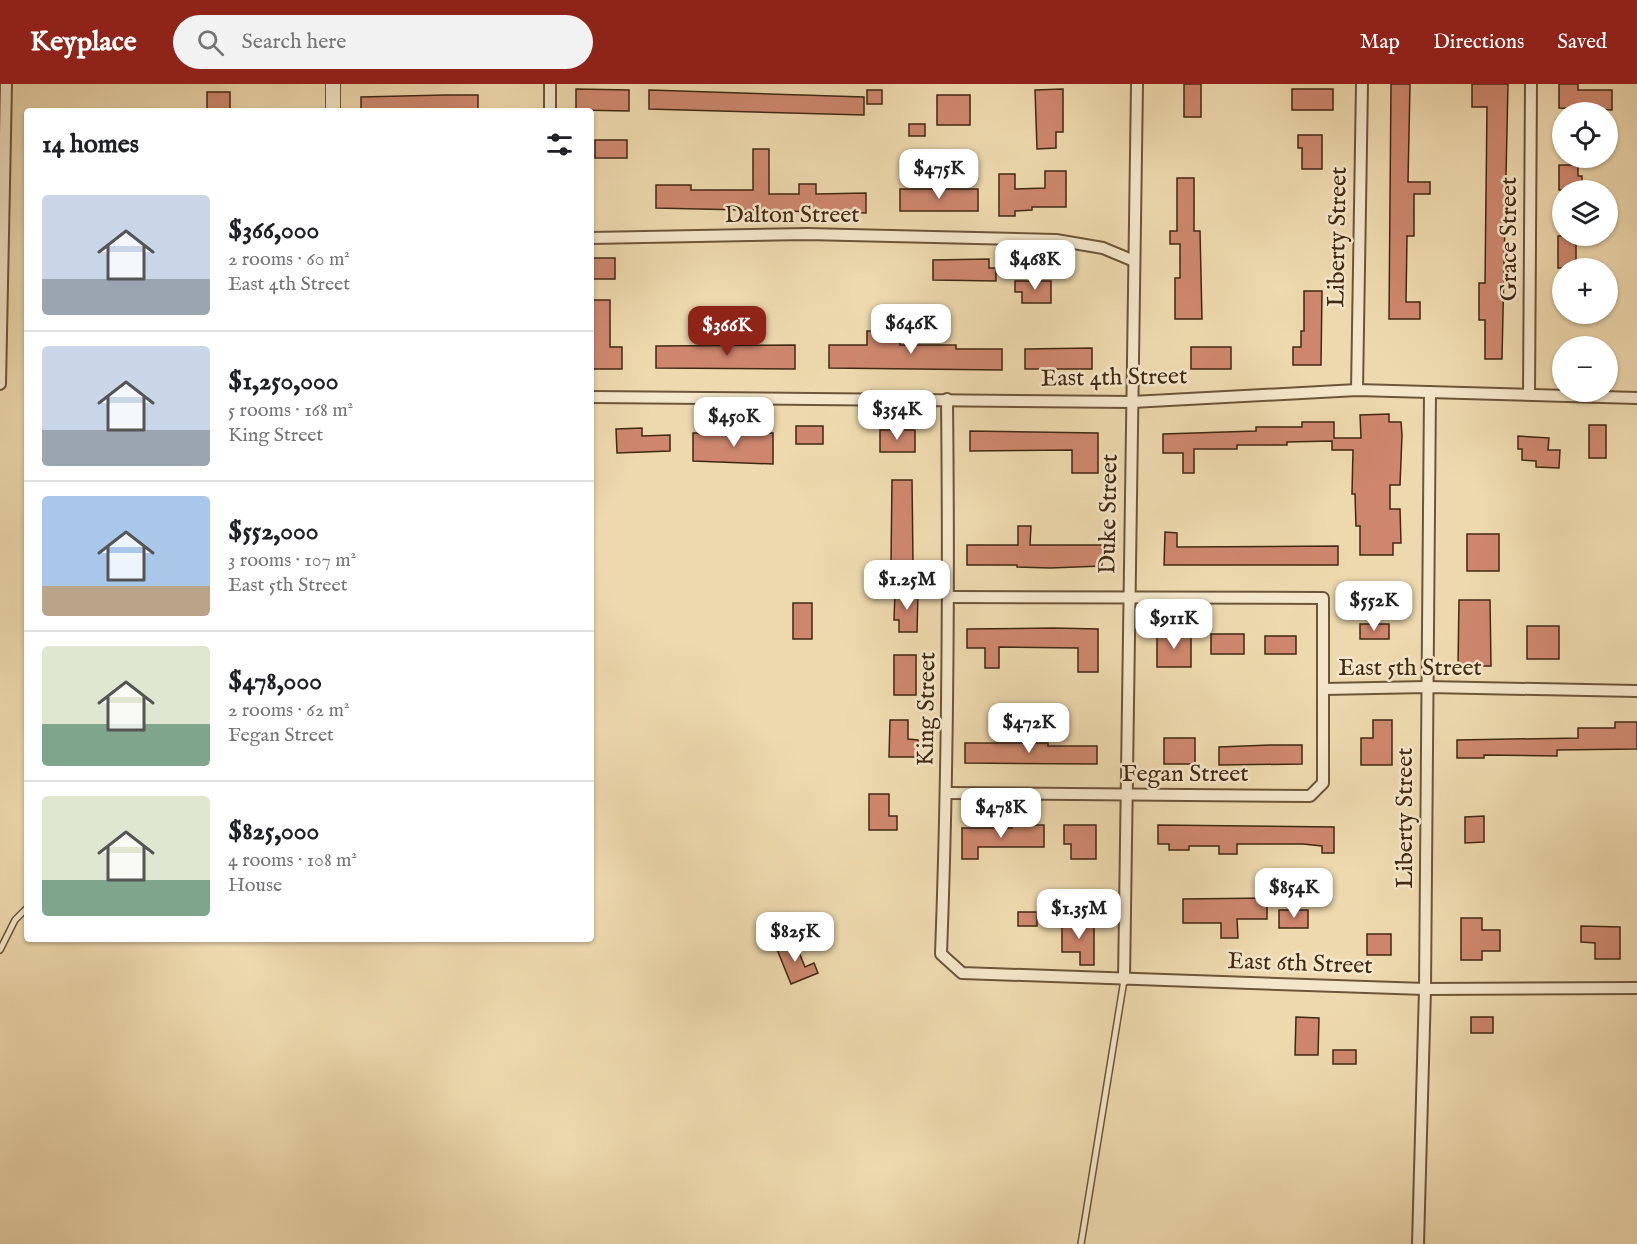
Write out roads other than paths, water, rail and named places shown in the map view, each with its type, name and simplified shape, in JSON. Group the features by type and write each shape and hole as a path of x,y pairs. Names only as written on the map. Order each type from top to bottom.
{"street":[{"path":"1,386 6,84"},
{"path":"333,84 333,108"},
{"path":"550,84 550,108"},
{"name":"Duke Street","path":"1124,980 1137,84"},
{"name":"Liberty Street","path":"1357,390 1362,84"},
{"name":"Grace Street","path":"1529,394 1532,84"},
{"name":"Dalton Street","path":"594,238 807,234 1056,240 1103,248 1134,261"},
{"name":"East 4th Street","path":"594,397 1132,402 1357,390 1637,398"},
{"name":"Liberty Street","path":"1418,1244 1425,989 1430,392"},
{"name":"King Street","path":"947,399 949,597 947,793 941,954 962,973"},
{"name":"East 5th Street","path":"949,597 1323,598 1324,689 1427,687 1637,691"},
{"name":"Fegan Street","path":"947,793 1310,796 1323,783 1324,689"},
{"name":"East 6th Street","path":"962,973 1425,989 1637,988"}],"lane":[{"path":"0,951 15,920 24,911"},
{"path":"1081,1244 1124,980"}]}
